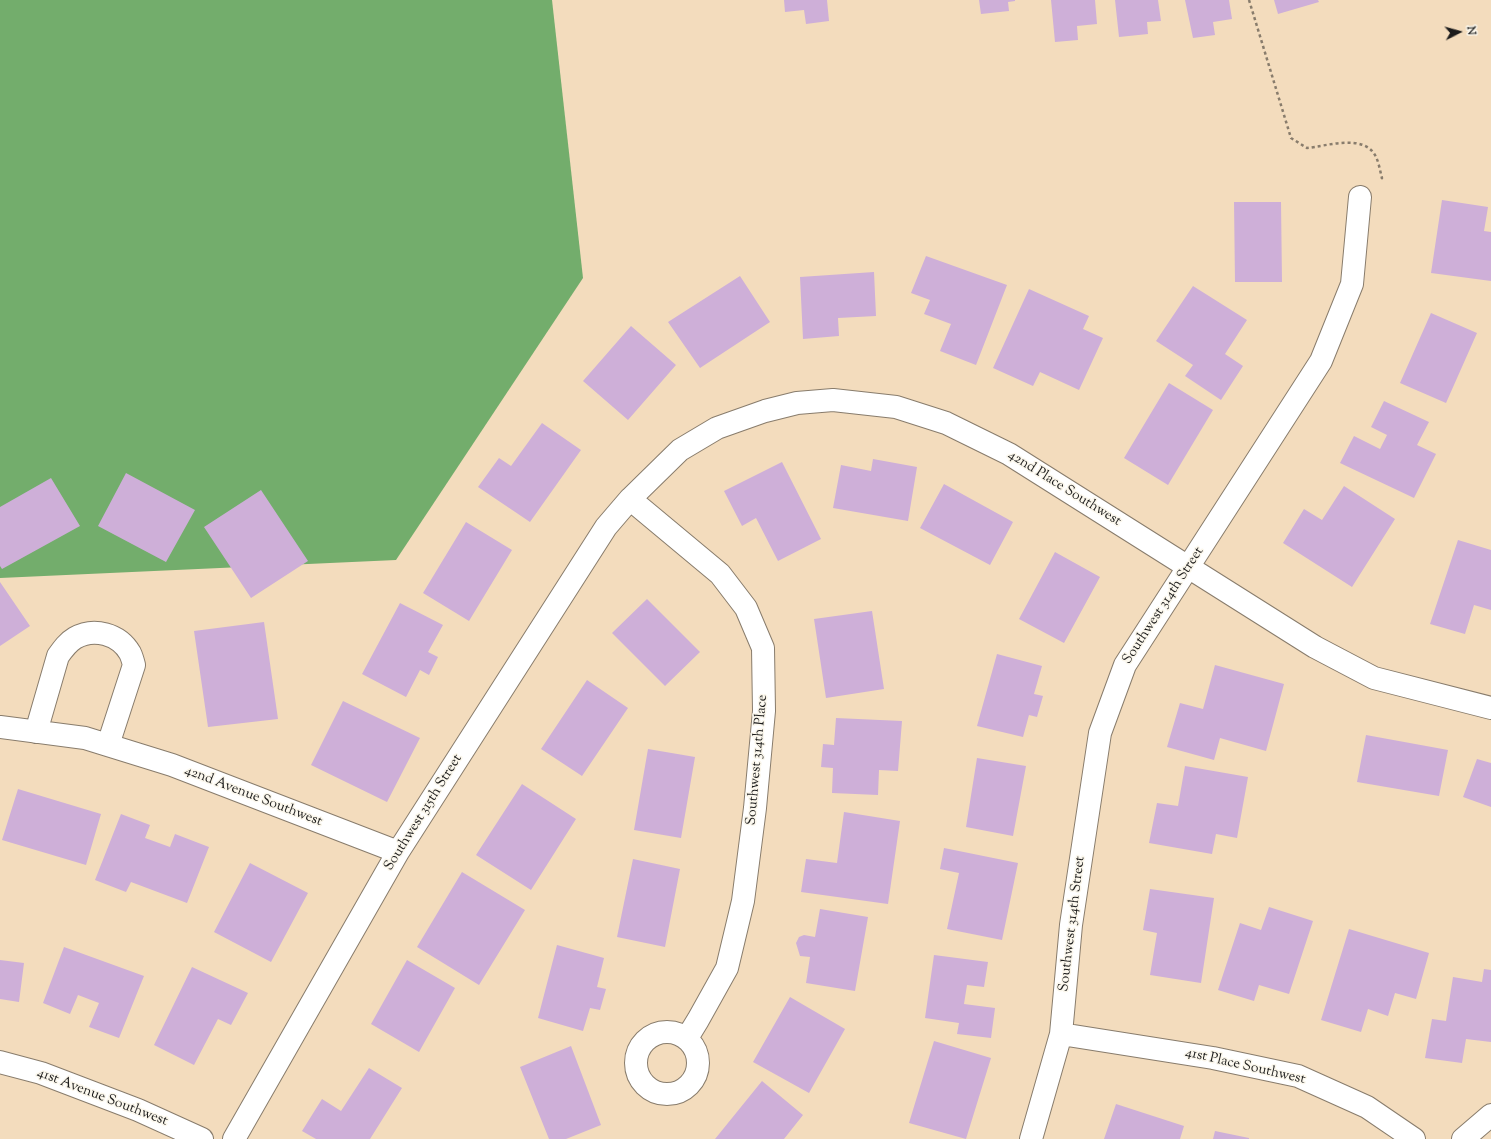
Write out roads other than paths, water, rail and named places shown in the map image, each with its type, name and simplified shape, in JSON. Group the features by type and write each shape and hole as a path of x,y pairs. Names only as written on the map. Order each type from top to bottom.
{"street":[{"name":"Southwest 314th Street","path":"1031,1139 1061,1034 1070,925 1100,733 1125,665 1321,361 1352,284 1360,198"},
{"name":"42nd Place Southwest","path":"630,499 680,450 717,428 765,411 797,403 833,400 896,407 946,423 1009,454 1315,647 1374,678 1491,708"},
{"name":"Southwest 315th Street","path":"234,1139 398,852 606,527 630,499"},
{"name":"Southwest 314th Place","path":"630,499 720,574 746,608 763,648 764,711 755,808 743,901 726,968 687,1038"},
{"path":"36,732 58,656 65,645 75,638 87,633 100,633 112,636 122,644 130,653 134,665 108,745"},
{"name":"42nd Avenue Southwest","path":"0,727 85,738 172,765 398,852"},
{"name":"41st Place Southwest","path":"1061,1034 1213,1058 1298,1076 1367,1107 1414,1139"},
{"name":"41st Avenue Southwest","path":"0,1062 48,1075 138,1110 202,1139"},
{"path":"1463,1139 1491,1115"}]}
